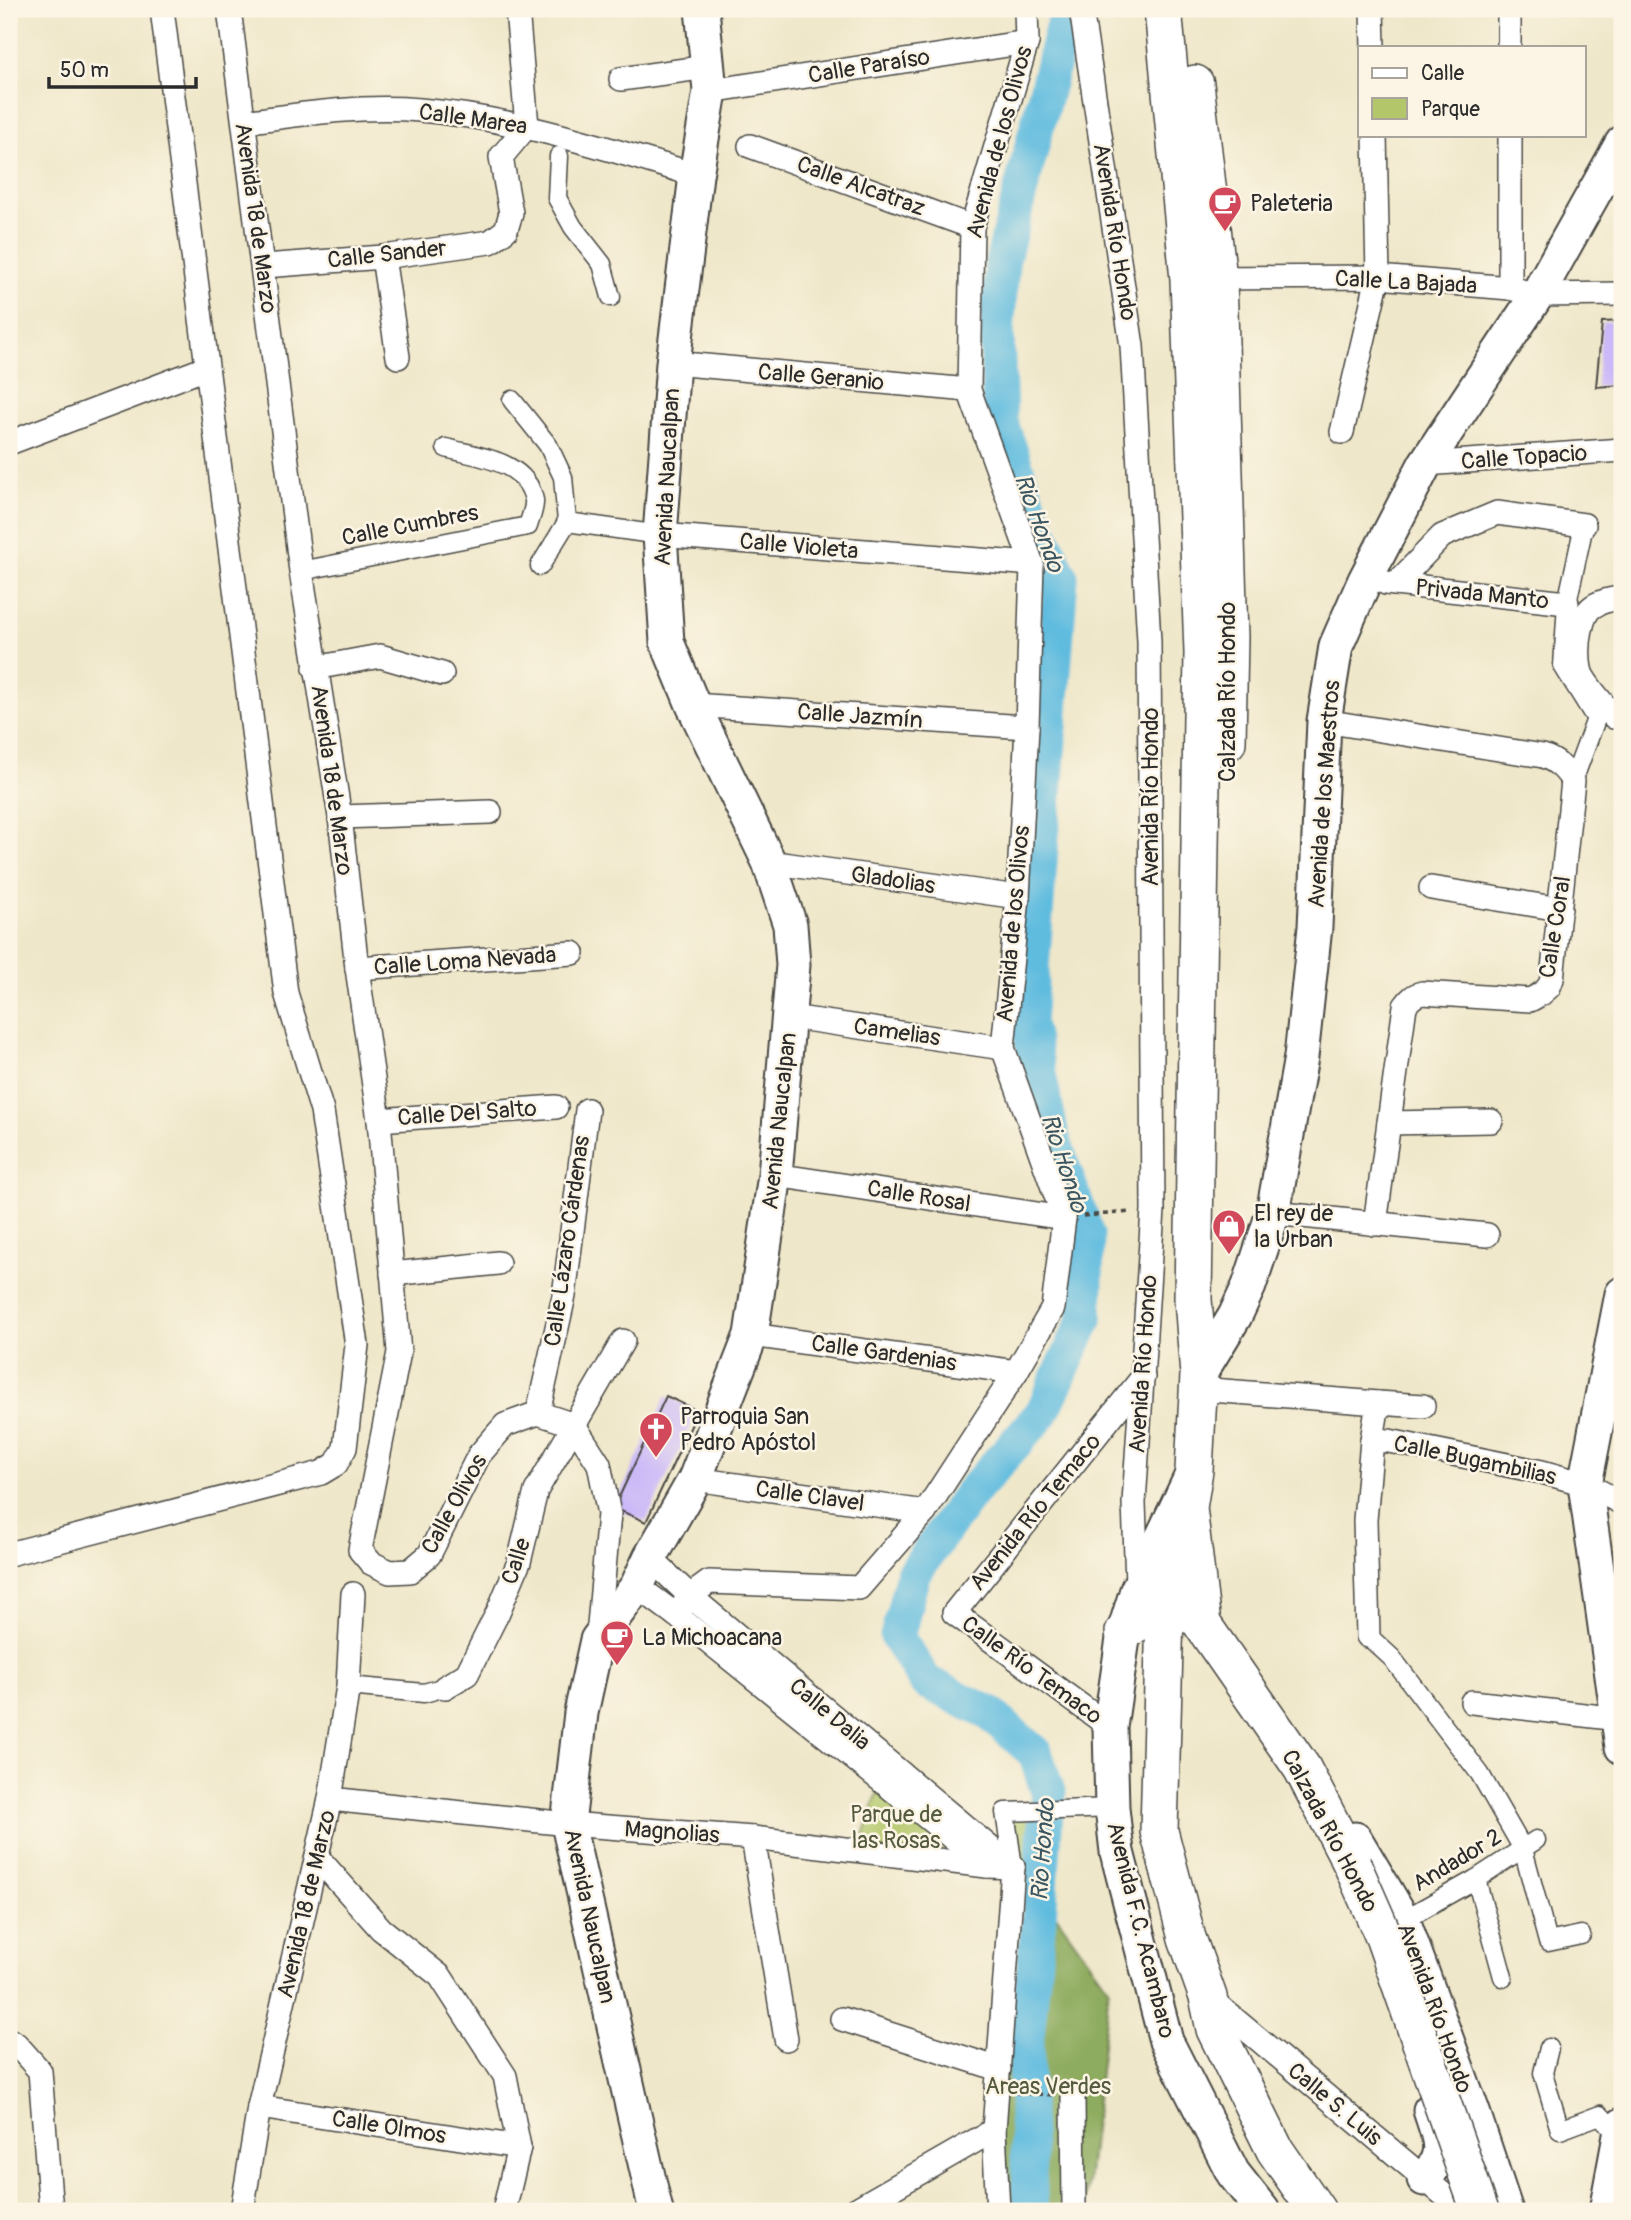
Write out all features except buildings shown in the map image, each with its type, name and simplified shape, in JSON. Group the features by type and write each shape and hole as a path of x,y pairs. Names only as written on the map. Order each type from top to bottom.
{"main road":[{"name":"Avenida Naucalpan","path":"656,2211 568,1824 581,1713 597,1640 644,1572 695,1479 751,1335 775,1175 791,1017 793,965 790,925 769,862 693,705 667,642 660,535 673,363 708,79 702,9"},
{"name":"Calzada Río Hondo","path":"1163,9 1204,278"},
{"name":"Calzada Río Hondo","path":"1186,9 1204,278 1203,652 1193,1299 1198,1382 1194,1470 1188,1508 1202,1624 1302,1768 1352,1864 1384,1937 1480,2211"},
{"name":"Avenida de los Maestros","path":"1198,1382 1245,1296 1273,1213 1301,1057 1315,927 1324,720 1336,646 1381,582 1425,464 1523,292 1620,152"},
{"path":"1621,1733 1585,1484 1622,1294"},
{"name":"Avenida F.C. Acambaro","path":"1194,1470 1151,1601 1159,1831 1187,1938 1208,1997 1215,2029 1275,2150 1317,2211"},
{"name":"Avenida F.C. Acambaro","path":"1151,1601 1188,1508"},
{"path":"1124,1632 1144,1617 1151,1601 1183,1612 1202,1624"},
{"name":"Avenida F.C. Acambaro","path":"1124,1632 1110,1727 1112,1808 1117,1852 1166,2041 1233,2173 1263,2211"},
{"name":"Avenida Río Hondo","path":"1302,1768 1342,1816 1403,1920 1474,2112 1506,2211"},
{"name":"Avenida Río Hondo","path":"1302,1768 1320,1830 1368,1925 1391,1983 1441,2143 1441,2157 1424,2179"},
{"name":"Avenida F.C. Acambaro","path":"1208,1997 1289,2147 1334,2211"},
{"path":"1424,2179 1448,2176 1465,2164 1474,2146 1474,2112"},
{"path":"1606,2211 1620,2130"}],"street":[{"path":"9,1554 321,1473 336,1464 345,1448 358,1345 322,1111 286,993 162,9"},
{"name":"Avenida 18 de Marzo","path":"229,9 264,266 301,572 340,817 379,1119 399,1352 360,1550"},
{"path":"517,9 527,126"},
{"name":"Avenida de los Olivos","path":"676,1615 690,1596 709,1582 859,1588 925,1512 1016,1372 1053,1308 1073,1217 1003,1048 1018,897 1032,564 969,390 972,227 1027,42 1026,9"},
{"name":"Avenida Río Hondo","path":"1081,9 1132,346 1149,641 1153,1210 1135,1503 1151,1601"},
{"path":"1372,9 1373,46"},
{"path":"1509,9 1509,46"},
{"name":"Calle Paraíso","path":"708,79 1027,42"},
{"path":"621,79 708,79"},
{"name":"Calle Marea","path":"244,122 330,110 419,110 527,126 696,175"},
{"name":"Calle Sander","path":"264,266 383,257 490,242 506,230 511,213 501,157 527,126"},
{"path":"1342,432 1378,277 1375,136"},
{"path":"1510,136 1523,292"},
{"name":"Calle Alcatraz","path":"750,146 972,227"},
{"path":"559,156 557,198 573,227 602,264 611,297"},
{"path":"383,257 398,357"},
{"name":"Calle La Bajada","path":"1204,278 1378,277 1523,292 1622,294"},
{"name":"Calle Geranio","path":"673,363 969,390"},
{"path":"9,443 206,368"},
{"path":"512,400 548,445 563,477 567,522 540,566"},
{"name":"Calle Cumbres","path":"301,572 528,526 534,502 527,482 512,467 446,448"},
{"name":"Calle Topacio","path":"1425,464 1622,450"},
{"name":"Privada Manto","path":"1381,582 1442,536 1497,513 1584,525"},
{"name":"Calle Violeta","path":"567,522 660,535 1032,564"},
{"path":"1573,781 1597,719 1563,666 1567,603 1584,525"},
{"name":"Privada Manto","path":"1381,582 1567,603"},
{"path":"1614,717 1581,675 1578,661 1582,621 1590,608 1602,602 1622,598"},
{"path":"315,668 380,656 442,674"},
{"name":"Calle Jazmín","path":"693,705 1027,727"},
{"path":"1324,720 1542,756 1564,769 1573,781"},
{"name":"Calle Coral","path":"1375,1224 1405,1006 1409,1000 1422,993 1530,1000 1549,986 1552,979 1573,781"},
{"path":"340,817 490,812"},
{"name":"Gladolias","path":"769,862 1018,897"},
{"path":"1431,888 1560,909"},
{"name":"Calle Loma Nevada","path":"358,968 573,953"},
{"name":"Camelias","path":"791,1017 1003,1048"},
{"name":"Calle Del Salto","path":"379,1119 556,1107"},
{"name":"Calle Lázaro Cárdenas","path":"538,1413 564,1296 587,1110"},
{"path":"1390,1122 1491,1121"},
{"name":"Calle Rosal","path":"775,1175 1073,1217"},
{"path":"1273,1213 1487,1235"},
{"path":"392,1274 498,1263"},
{"name":"Calle Gardenias","path":"751,1335 1016,1372"},
{"name":"Calle","path":"445,1687 467,1674 519,1562 536,1491 624,1341"},
{"name":"Avenida Río Temaco","path":"954,1613 1143,1377"},
{"name":"Calle Bugambilias","path":"1198,1382 1378,1403 1372,1440 1389,1441 1542,1472 1585,1484 1622,1503"},
{"path":"1378,1403 1423,1406"},
{"path":"538,1413 573,1425 598,1464 609,1514 597,1640"},
{"name":"Calle Olivos","path":"360,1550 371,1563 390,1572 410,1571 429,1555 479,1455 505,1425 538,1413"},
{"path":"1372,1440 1365,1520 1368,1636 1392,1658 1529,1844 1548,1942 1581,1935"},
{"name":"Calle Clavel","path":"695,1479 925,1512"},
{"name":"Calle Dalia","path":"644,1572 690,1596 833,1729 987,1866"},
{"name":"Calle Dalia","path":"644,1572 676,1615 833,1729 1013,1867"},
{"name":"Avenida 18 de Marzo","path":"242,2211 259,2107 330,1799 348,1686 354,1594"},
{"name":"Calle Río Temaco","path":"954,1613 1110,1727"},
{"path":"348,1686 424,1693 445,1687"},
{"path":"1472,1702 1621,1733"},
{"name":"Magnolias","path":"330,1799 568,1824 753,1838 1013,1867"},
{"path":"998,2211 994,2130 1013,1867 1005,1812 1112,1808"},
{"path":"753,1838 786,2039"},
{"name":"Andador 2","path":"1403,1920 1476,1879 1529,1844"},
{"path":"317,1857 381,1929 440,1976 505,2076 519,2147 504,2211"},
{"path":"1476,1879 1503,1978"},
{"name":"Calle S. Luis","path":"1208,1997 1463,2211"},
{"path":"842,2019 999,2069"},
{"path":"9,2040 16,2043 40,2071 51,2211"},
{"path":"1549,2048 1543,2073 1560,2130 1600,2115 1620,2130"},
{"path":"1065,2096 1074,2211"},
{"name":"Calle Olmos","path":"259,2107 519,2147"},
{"path":"853,2211 994,2130"}],"path":[{"path":"1073,1217 1123,1213"},
{"path":"1004,2092 1065,2096"}],"green space":[{"name":"Parque de las Rosas","path":"881,1781 987,1865 860,1850"},
{"path":"1046,1811 1042,1866 1013,1867 1005,1812"},
{"name":"Areas Verdes","path":"1040,1893 1109,1989 1085,2211 999,2211 999,2069 1039,1919"}],"waterway":[{"name":"Rio Hondo","path":"1031,2211 1026,2114 1027,2035 1049,1795 1035,1753 989,1713 926,1682 897,1637 913,1574 970,1494 1042,1413 1085,1320 1087,1234 1052,1136 1028,1023 1061,577 1033,515 1000,421 997,333 1002,263 1065,17 1062,9"}],"place":[{"name":"Paleteria","path":"1225,233"},
{"name":"El rey de la Urban","path":"1229,1256"},
{"name":"Parroquia San Pedro Apóstol","path":"656,1459"},
{"name":"La Michoacana","path":"617,1667"}]}
